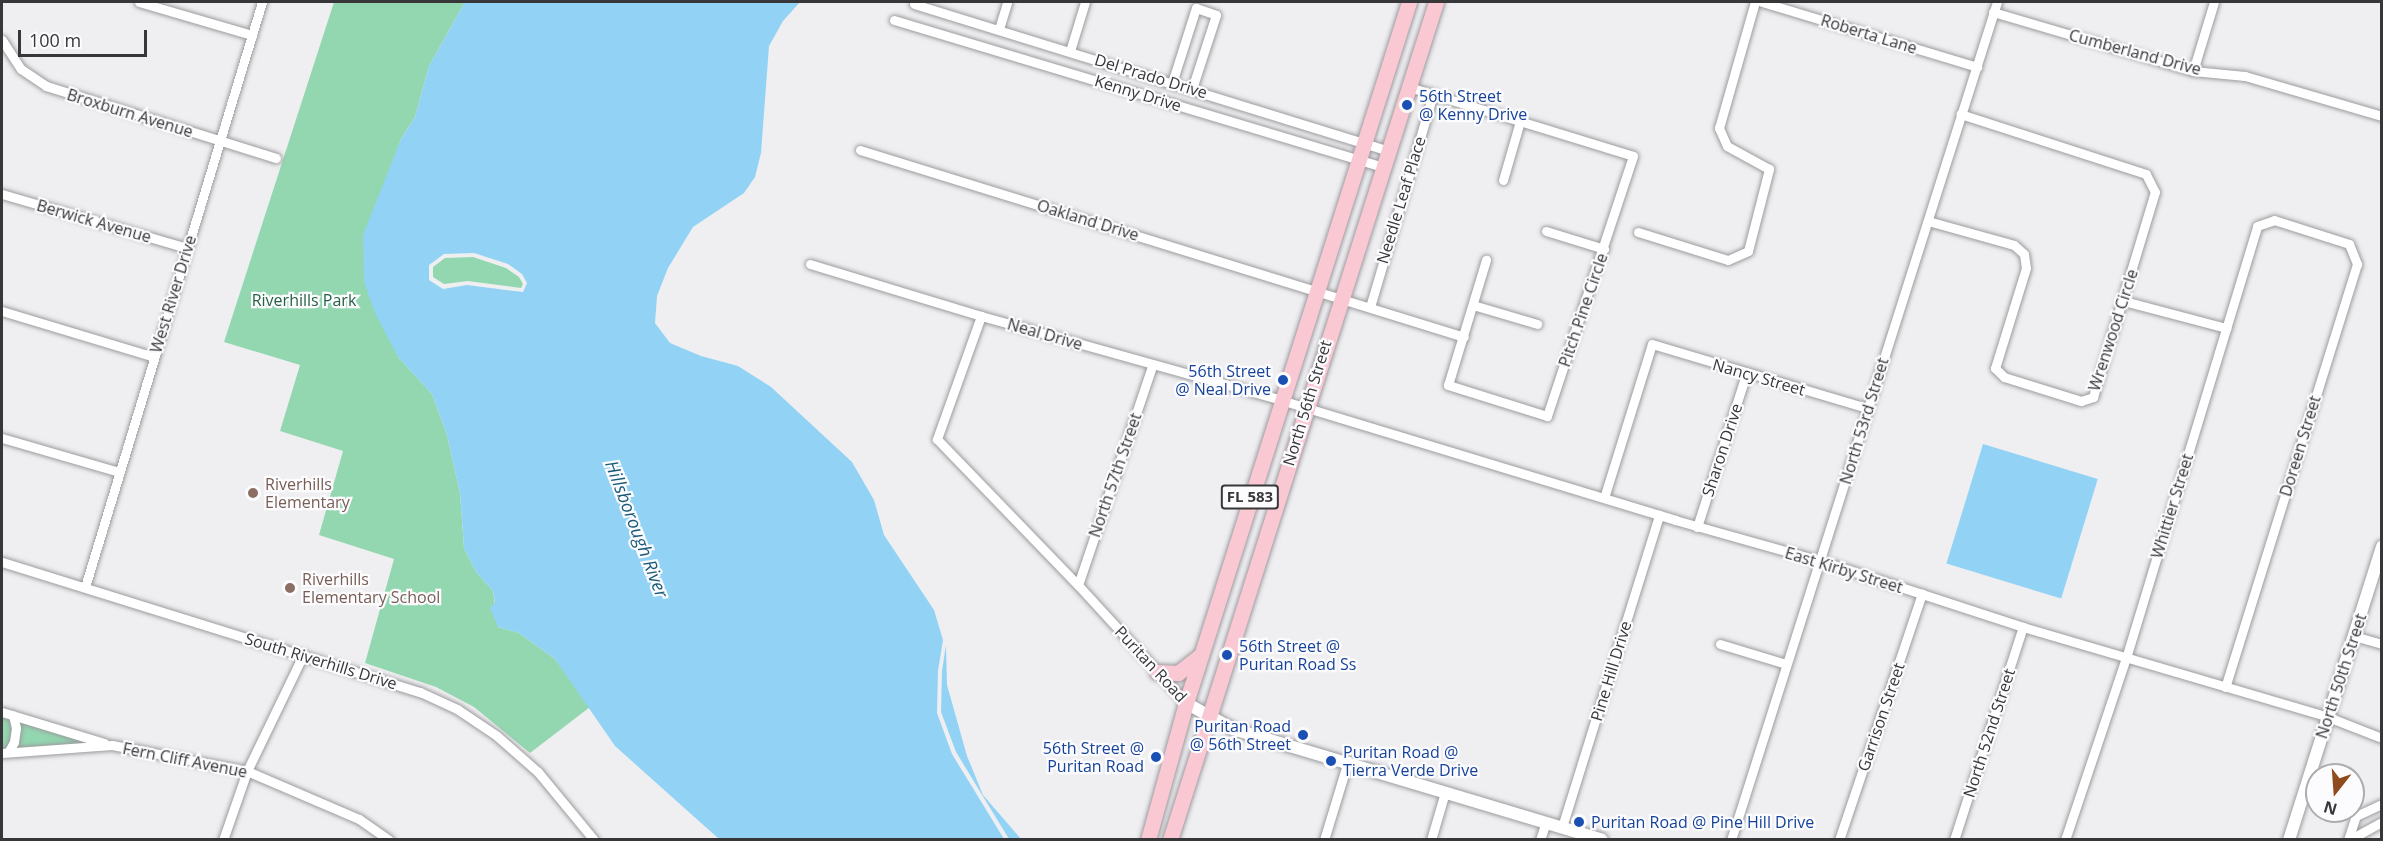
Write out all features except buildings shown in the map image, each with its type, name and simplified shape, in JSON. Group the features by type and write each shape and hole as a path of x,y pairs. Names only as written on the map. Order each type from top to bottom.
{"main road":[{"name":"North 56th Street","path":"1148,840 1200,656 1409,2"},
{"name":"North 56th Street","path":"1170,840 1305,407 1436,2"},
{"path":"1239,533 1264,540"},
{"path":"1157,672 1178,673 1200,656"}],"street":[{"path":"139,2 252,35"},
{"name":"West River Drive","path":"85,587 262,2"},
{"path":"999,28 1007,2"},
{"path":"1070,51 1085,2"},
{"path":"1638,232 1728,260 1748,251 1769,169 1727,146 1719,128 1755,2"},
{"name":"Roberta Lane","path":"1762,2 1977,67"},
{"name":"North 53rd Street","path":"1731,840 1997,2"},
{"path":"2193,71 2214,2"},
{"name":"Del Prado Drive","path":"914,4 999,28 1388,151"},
{"path":"1172,83 1196,8 1216,15 1192,89"},
{"name":"Cumberland Drive","path":"1994,12 2193,71 2245,76 2382,116"},
{"name":"Kenny Drive","path":"894,20 1383,167"},
{"name":"Broxburn Avenue","path":"2,40 21,69 46,86 276,158"},
{"name":"Pitch Pine Circle","path":"1409,87 1633,156 1547,416 1448,385 1464,337"},
{"name":"Needle Leaf Place","path":"1370,307 1432,94"},
{"name":"Wrenwood Circle","path":"1928,221 2014,245 2024,254 2026,268 1995,368 2004,377 2081,401 2093,397 2124,301 2155,192 2145,174 1960,114"},
{"path":"1503,180 1521,121"},
{"name":"Oakland Drive","path":"860,150 1340,298"},
{"name":"Berwick Avenue","path":"2,194 187,248"},
{"name":"Whittier Street","path":"2065,840 2126,658 2257,226 2274,220 2312,230"},
{"name":"Doreen Street","path":"2225,687 2357,264 2349,244 2312,230"},
{"path":"1546,231 1604,249"},
{"path":"1340,298 1464,337 1486,260"},
{"name":"Neal Drive","path":"810,264 981,316 1305,407"},
{"path":"2124,301 2226,328"},
{"path":"1473,305 1537,324"},
{"path":"2,311 154,357"},
{"name":"Puritan Road","path":"981,316 937,439 1078,585 1186,703 1233,729 1348,761 1602,840"},
{"name":"Nancy Street","path":"1604,498 1652,344 1746,374 1867,408"},
{"name":"North 57th Street","path":"1078,585 1153,364"},
{"name":"Sharon Drive","path":"1697,526 1746,374"},
{"name":"East Kirby Street","path":"1305,407 1659,515 1821,561 2024,627 2328,717 2382,738"},
{"path":"2,438 119,472"},
{"name":"Pine Hill Drive","path":"1562,827 1659,515"},
{"name":"North 50th Street","path":"2289,840 2382,546"},
{"name":"South Riverhills Drive","path":"2,562 420,692 457,709 497,736 538,772 594,840"},
{"name":"Garrison Street","path":"1839,840 1922,594"},
{"name":"North 52nd Street","path":"1954,840 2024,627"},
{"path":"2354,636 2382,644"},
{"path":"1720,644 1786,664"},
{"path":"223,840 247,771 303,655"},
{"path":"2,712 112,746"},
{"path":"5,752 14,741 16,728 13,715"},
{"name":"Fern Cliff Avenue","path":"5,752 112,746 247,771 359,819 389,840"},
{"path":"1324,840 1348,761"},
{"path":"1431,840 1445,792"},
{"path":"2348,840 2356,816 2382,804"},
{"path":"1540,840 1546,822"},
{"path":"2348,840 2382,822"}],"green space":[{"name":"Riverhills Park","path":"334,2 465,2 429,66 415,117 401,139 389,174 398,357 432,394 447,435 460,493 464,548 476,572 493,591 498,627 519,633 555,659 590,707 530,753 474,707 436,687 365,663 394,559 319,535 343,451 280,431 300,365 224,342"},
{"path":"473,257 506,268 519,277 523,284 521,288 468,281 444,284 433,277 433,267 445,258"},
{"path":"2,717 95,743 2,750"}],"water":[{"name":"Hillsborough River","path":"465,2 800,2 783,21 769,46 761,153 755,177 744,193 693,227 668,268 657,296 655,323 670,343 701,356 738,366 771,387 852,462 874,500 884,535 934,610 943,640 938,671 937,713 952,754 1004,839 719,839 615,746 555,659 519,633 498,627 490,608 495,602 493,591 476,572 464,548 460,493 447,435 432,394 398,357 375,313 364,282 363,235 401,139 415,117 429,66","holes":["474,253 508,264 522,274 527,283 523,292 467,285 443,289 429,280 429,265 444,254"]},
{"path":"1983,444 2098,479 2061,599 1946,564"},
{"path":"946,645 947,685 967,756 983,795 1021,839 1009,839 956,752 941,712 942,671"}],"place":[{"name":"56th Street @ Kenny Drive","path":"1407,105"},
{"name":"56th Street @ Neal Drive","path":"1283,380"},
{"name":"Riverhills Elementary","path":"253,493"},
{"name":"Riverhills Elementary School","path":"290,588"},
{"name":"56th Street @ Puritan Road Ss","path":"1227,655"},
{"name":"Puritan Road @ 56th Street","path":"1303,735"},
{"name":"56th Street @ Puritan Road","path":"1156,757"},
{"name":"Puritan Road @ Tierra Verde Drive","path":"1331,761"},
{"name":"Puritan Road @ Pine Hill Drive","path":"1579,822"}]}
